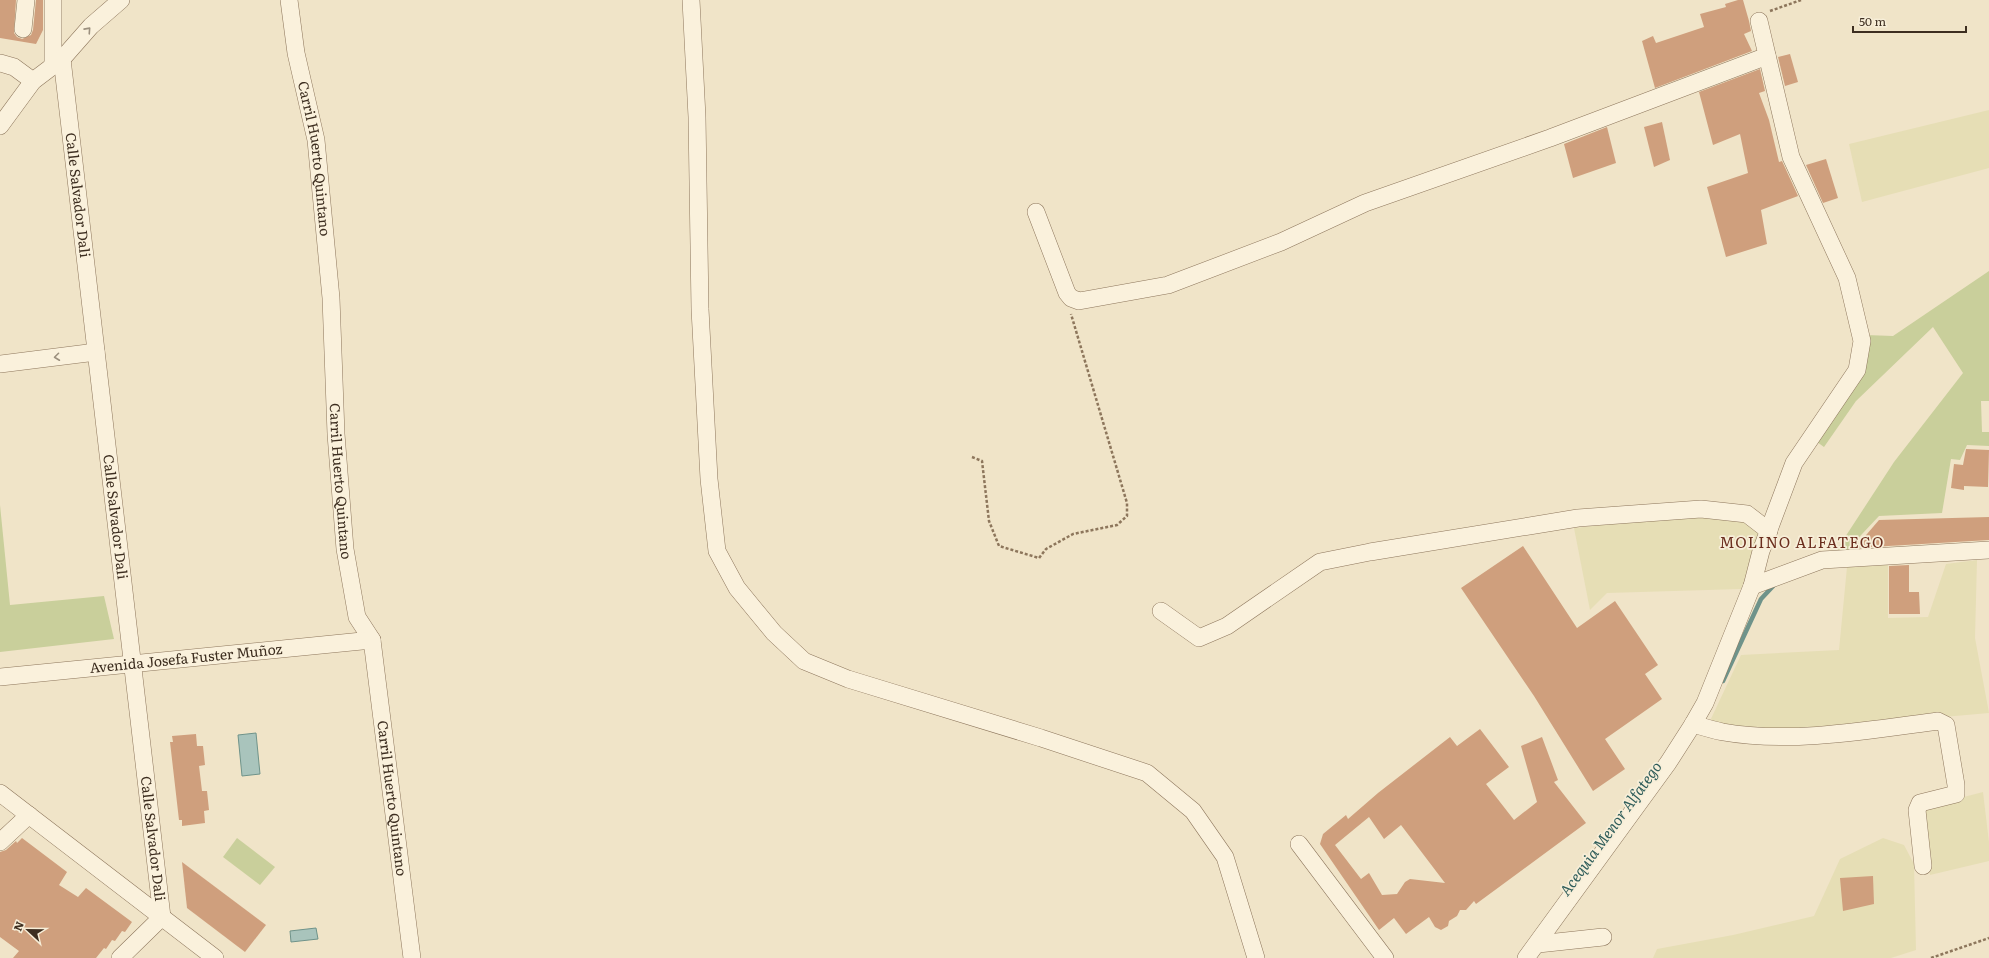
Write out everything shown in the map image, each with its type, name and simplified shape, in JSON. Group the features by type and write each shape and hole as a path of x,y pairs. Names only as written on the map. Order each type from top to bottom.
{"street":[{"path":"23,29 26,0"},
{"name":"Calle Salvador Dali","path":"53,0 57,62 96,352 162,917 120,958"},
{"path":"0,126 33,81 57,62 91,26 121,0"},
{"name":"Carril Huerto Quintano","path":"289,0 296,54 316,140 331,298 336,434 345,549 358,617 372,640 412,958"},
{"path":"691,0 697,117 700,309 708,479 717,551 737,588 774,633 804,661 848,679 1041,738 1147,773 1193,810 1225,857 1256,958"},
{"path":"1526,958 1538,944 1668,763 1705,703 1752,586 1769,531 1794,463 1857,370 1862,341 1847,278 1791,157 1759,21"},
{"path":"1036,212 1067,293 1071,298 1079,301 1168,285 1281,242 1365,204 1550,138 1767,56"},
{"path":"0,63 14,67 33,81"},
{"path":"0,364 96,352"},
{"path":"1161,611 1200,638 1227,626 1320,562 1370,552 1578,518 1701,509 1747,514 1769,531"},
{"path":"1752,586 1822,560 1989,550"},
{"name":"Avenida Josefa Fuster Muñoz","path":"0,677 372,640"},
{"path":"1693,724 1723,732 1766,736 1844,733 1938,721 1946,725 1956,785 1956,794 1920,803 1917,810 1923,866"},
{"path":"0,792 215,958"},
{"path":"0,842 29,815"},
{"path":"1299,844 1385,958"},
{"path":"1538,944 1603,937"}],"path":[{"path":"1759,21 1759,14 1801,0"},
{"path":"972,457 982,461 989,521 999,546 1039,558 1046,549 1073,534 1117,525 1127,516 1126,503 1069,307 1071,298"},
{"path":"1931,958 1989,938"}],"shaded area":[{"path":"1989,110 1989,168 1862,202 1849,144"},
{"path":"1704,514 1743,520 1763,534 1741,589 1607,593 1590,610 1574,528"},
{"path":"1977,560 1975,638 1989,713 1772,732 1709,723 1741,655 1839,650 1847,567 1888,565 1888,618 1928,617 1946,564"},
{"path":"1983,792 1989,842 1989,861 1930,875 1922,813 1929,806"},
{"path":"1883,838 1904,845 1914,864 1916,950 1891,958 1653,958 1657,949 1733,935 1814,916 1840,859"}],"green space":[{"path":"1989,271 1989,401 1981,401 1982,432 1989,432 1989,446 1967,445 1960,460 1951,459 1942,513 1879,516 1847,550 1836,551 1894,462 1963,373 1933,327 1856,401 1824,447 1817,442 1866,335 1893,336"},
{"path":"0,505 10,605 104,596 114,639 0,652"},
{"path":"237,838 275,867 260,885 223,857"}],"water":[{"path":"256,733 260,774 242,776 238,735"},
{"path":"316,928 318,939 291,942 290,931"}],"building":[{"path":"0,0 16,0 14,33 17,37 22,39 31,35 33,30 36,0 43,0 43,30 36,44 0,38"},
{"path":"1743,0 1749,21 1751,31 1744,34 1752,51 1655,88 1642,41 1653,36 1656,43 1704,27 1700,14 1726,7 1725,4"},
{"path":"1790,54 1798,82 1785,86 1778,57"},
{"path":"1760,69 1765,91 1759,93 1769,120 1779,162 1782,161 1798,196 1761,210 1767,244 1726,257 1707,187 1748,173 1740,134 1713,145 1699,92"},
{"path":"1662,122 1670,160 1654,167 1644,127"},
{"path":"1607,127 1616,163 1573,178 1564,144"},
{"path":"1826,159 1838,198 1823,203 1806,165"},
{"path":"1966,449 1989,450 1988,487 1964,486 1964,490 1951,488 1954,464 1963,465"},
{"path":"1989,517 1989,540 1855,548 1879,520"},
{"path":"1523,546 1577,628 1615,601 1658,665 1645,674 1662,699 1605,739 1625,769 1593,791 1534,696 1461,588"},
{"path":"1909,565 1909,592 1919,592 1920,614 1889,614 1889,566"},
{"path":"1480,729 1509,767 1486,784 1514,820 1537,802 1521,746 1542,737 1558,780 1554,782 1586,823 1476,904 1474,901 1466,910 1460,910 1457,916 1449,921 1448,926 1441,930 1435,927 1429,917 1406,934 1394,918 1379,930 1320,844 1323,834 1346,815 1348,819 1378,793 1450,737 1457,746","holes":["1369,817 1384,839 1401,825 1445,883 1410,879 1405,882 1397,894 1382,895 1369,873 1361,879 1335,845"]},
{"path":"196,734 197,746 203,746 205,765 199,766 202,791 207,791 209,810 204,811 205,823 182,826 182,820 179,820 170,742 173,742 172,736"},
{"path":"22,838 67,872 59,885 78,897 86,888 132,922 125,932 122,931 115,941 112,940 106,949 104,948 96,958 13,958 19,951 0,937 0,852 6,850 16,841 17,843"},
{"path":"182,862 266,925 245,952 187,908"},
{"path":"1873,876 1874,904 1843,911 1840,878"}],"waterway":[{"name":"Acequia Menor Alfatego","path":"1723,681 1761,599 1776,583"}],"district":[{"name":"MOLINO ALFATEGO","path":"1802,543"}]}
